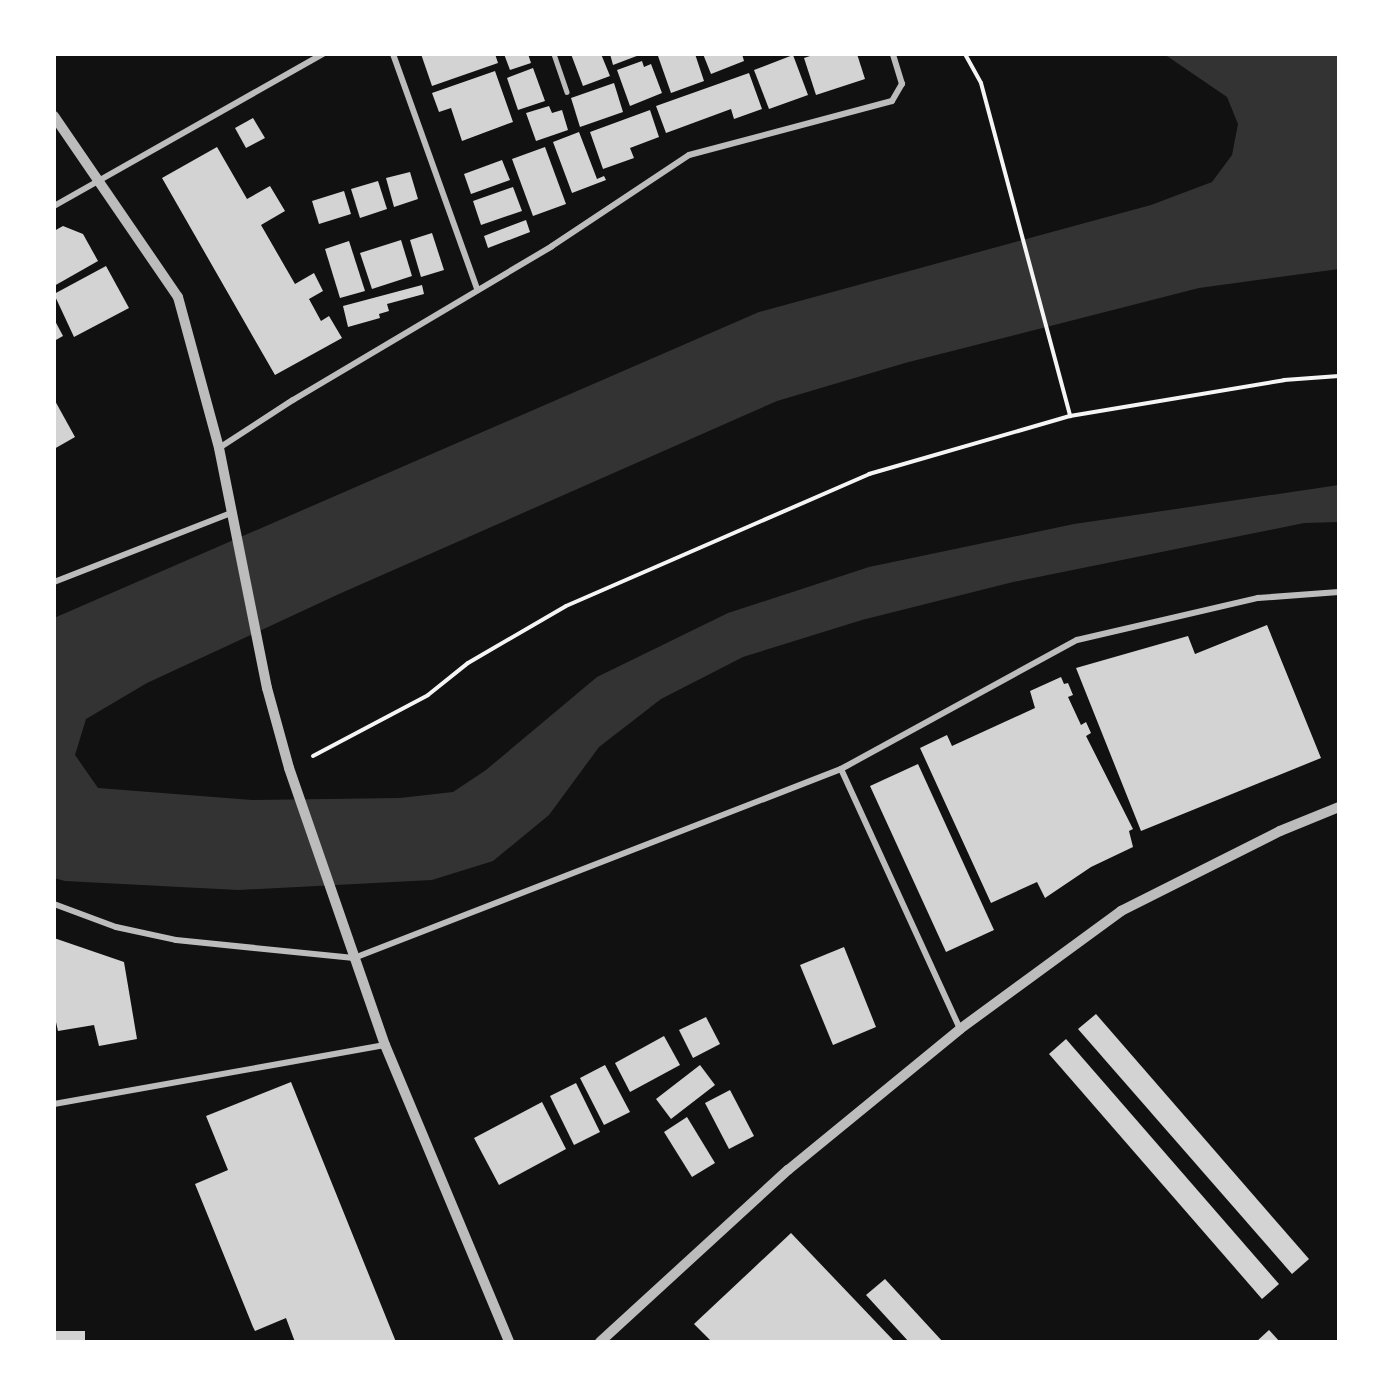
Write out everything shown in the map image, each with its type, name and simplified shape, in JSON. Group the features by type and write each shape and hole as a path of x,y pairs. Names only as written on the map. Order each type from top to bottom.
{"street":[{"path":"54,206 323,54"},
{"path":"393,54 477,288"},
{"path":"219,448 477,288 552,246 689,155 892,101 902,84 893,54"},
{"path":"54,116 178,297 219,448 259,647 289,768 385,1045 509,1342"},
{"path":"54,582 231,513"},
{"path":"54,904 116,927 176,940 354,958 841,769 1077,640 1258,598 1339,592"},
{"path":"841,769 960,1029"},
{"path":"600,1342 789,1170 960,1029 1121,911 1280,831 1339,807"},
{"path":"54,1104 385,1045"}],"lane":[{"path":"554,54 567,92"}],"path":[{"path":"965,54 981,83 1070,416"},
{"path":"289,768 428,695 468,663 566,606 673,557 869,474 1070,416 1284,380 1339,376"}],"shaded area":[{"path":"1164,54 1339,54 1339,269 1199,288 905,363 777,401 339,594 147,683 86,719 75,755 98,788 252,800 400,798 453,792 486,770 597,677 728,613 869,567 1074,524 1339,485 1339,522 1304,523 1013,582 862,620 743,657 661,699 599,747 549,815 493,861 432,880 238,890 65,881 54,878 54,618 759,312 1151,205 1212,182 1232,155 1238,124 1227,97"}],"building":[{"path":"421,54 495,54 498,63 432,86"},
{"path":"504,54 528,54 531,63 510,70"},
{"path":"571,54 601,54 610,76 583,86"},
{"path":"610,54 642,54 613,65"},
{"path":"695,54 704,81 671,93 658,56"},
{"path":"703,54 742,54 744,61 711,74"},
{"path":"816,54 857,54 865,79 816,95 804,58"},
{"path":"793,55 808,95 769,109 754,70"},
{"path":"642,61 644,67 651,64 662,93 630,106 617,70"},
{"path":"533,68 545,101 518,110 507,78"},
{"path":"495,71 513,122 462,141 451,108 439,112 432,93"},
{"path":"749,73 762,109 734,119 731,109 666,133 656,106"},
{"path":"614,83 623,112 580,127 571,98"},
{"path":"549,106 552,113 562,110 568,130 536,141 526,113"},
{"path":"650,110 659,137 630,148 634,158 603,169 590,132"},
{"path":"253,118 265,138 246,148 235,128"},
{"path":"579,132 597,179 604,176 606,180 572,193 553,142"},
{"path":"217,147 247,199 270,186 285,211 261,225 295,284 314,273 323,291 309,299 321,321 329,316 342,338 275,375 162,178"},
{"path":"545,147 566,204 533,216 512,159"},
{"path":"502,160 510,180 471,194 464,174"},
{"path":"410,172 418,199 394,207 386,178"},
{"path":"378,181 387,209 360,218 351,189"},
{"path":"513,187 522,211 481,225 473,201"},
{"path":"344,191 351,214 319,224 312,201"},
{"path":"526,220 530,232 488,248 484,236"},
{"path":"63,226 83,234 98,261 54,286 54,231"},
{"path":"432,233 444,270 421,277 410,240"},
{"path":"401,240 412,276 372,289 360,253"},
{"path":"349,241 365,291 340,298 325,249"},
{"path":"106,266 129,308 74,337 54,294"},
{"path":"422,285 424,294 387,304 389,311 379,314 380,318 348,327 343,306"},
{"path":"54,319 63,336 54,341"},
{"path":"54,399 75,437 54,449"},
{"path":"1267,625 1321,758 1141,831 1076,668 1188,636 1195,654"},
{"path":"1061,677 1064,684 1068,683 1073,695 1068,697 1081,725 1086,722 1091,733 1086,736 1133,829 1129,831 1133,847 1091,867 1045,898 1037,882 991,903 920,748 947,735 952,746 1035,708 1030,691"},
{"path":"918,764 994,930 946,952 870,786"},
{"path":"54,938 124,962 137,1039 99,1046 94,1025 58,1031 54,1013"},
{"path":"844,947 876,1027 833,1045 800,965"},
{"path":"1096,1014 1309,1259 1292,1274 1078,1029"},
{"path":"706,1017 720,1044 693,1058 679,1030"},
{"path":"664,1036 680,1065 630,1092 615,1063"},
{"path":"1066,1039 1279,1284 1262,1299 1049,1054"},
{"path":"605,1065 630,1112 604,1125 580,1078"},
{"path":"700,1065 715,1085 671,1119 656,1099"},
{"path":"291,1082 396,1342 295,1342 286,1318 255,1331 195,1184 228,1170 206,1116"},
{"path":"576,1083 600,1132 574,1145 550,1096"},
{"path":"730,1090 754,1136 729,1149 705,1103"},
{"path":"542,1102 566,1149 499,1185 474,1138"},
{"path":"687,1117 715,1163 692,1177 664,1132"},
{"path":"791,1233 895,1342 712,1342 694,1324"},
{"path":"885,1279 943,1342 909,1342 866,1295"},
{"path":"1269,1330 1280,1342 1256,1342"},
{"path":"54,1331 85,1331 85,1342 54,1342"}]}
